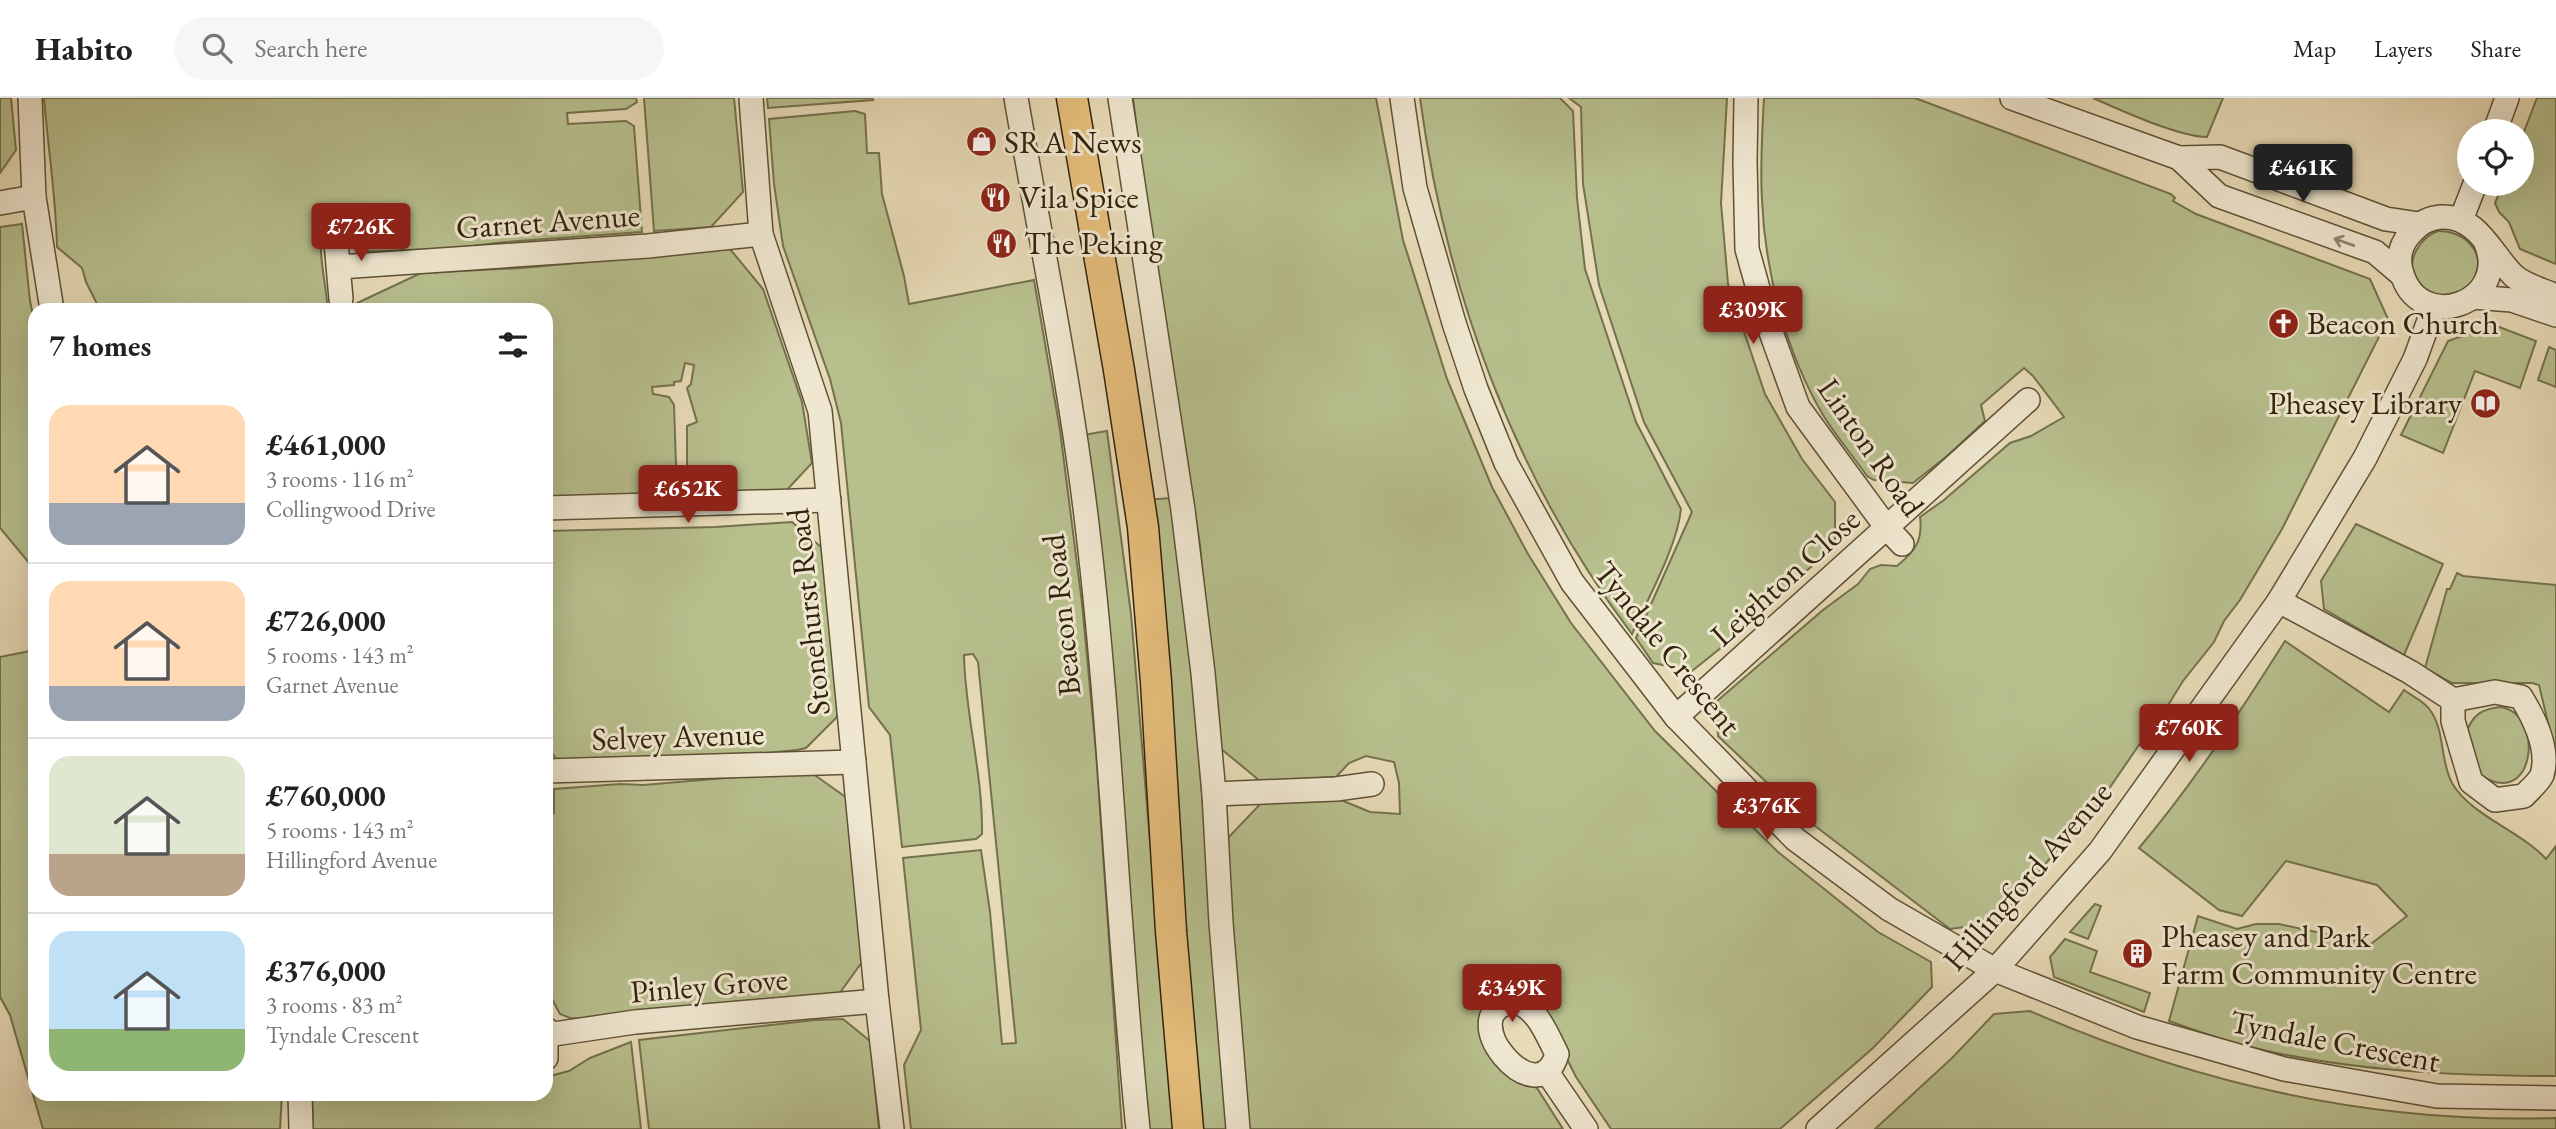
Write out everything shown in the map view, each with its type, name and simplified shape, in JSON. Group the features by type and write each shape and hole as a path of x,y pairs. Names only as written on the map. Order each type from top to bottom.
{"main road":[{"path":"1072,98 1143,527 1156,682 1171,931 1188,1129"}],"street":[{"path":"30,98 34,197 50,303"},
{"name":"Stonehurst Road","path":"751,98 761,234 820,411 877,1001 892,1129"},
{"name":"Beacon Road","path":"1016,98 1066,374 1086,516 1102,672 1138,1129"},
{"path":"1120,98 1184,510 1203,673 1238,1129"},
{"name":"Tyndale Crescent","path":"1402,98 1415,188 1476,389 1506,463 1572,582 1676,717 1795,839 1889,909 1995,970 2137,1027 2284,1069 2437,1096 2556,1098"},
{"name":"Linton Road","path":"1746,98 1747,249 1768,324 1798,407 1894,536"},
{"path":"2012,98 2179,158 2220,157 2386,219 2419,224 2437,218 2461,220 2474,228 2515,277 2556,296"},
{"path":"2499,119 2507,98"},
{"path":"2179,158 2219,196 2375,252 2402,275"},
{"path":"2461,220 2470,196"},
{"path":"0,203 34,197"},
{"path":"2419,224 2403,244 2400,260 2402,275 2412,294 2434,307 2456,306 2473,297 2485,282 2490,267 2489,253 2484,241"},
{"path":"335,231 341,299"},
{"name":"Garnet Avenue","path":"339,267 648,246 761,234"},
{"path":"2473,297 2512,300 2556,315"},
{"name":"Hillingford Avenue","path":"1818,1129 1995,970 2100,850 2278,601 2365,458 2415,359 2434,307"},
{"name":"Leighton Close","path":"1676,717 1894,536 2028,400"},
{"path":"553,508 828,500"},
{"path":"2278,601 2410,672 2453,700 2495,692 2521,697 2534,718 2543,750 2542,776 2524,796 2495,800 2471,782 2452,721 2453,700"},
{"name":"Selvey Avenue","path":"553,772 854,762"},
{"path":"1214,794 1336,789 1372,784"},
{"name":"Pinley Grove","path":"553,1031 877,1001"},
{"path":"1547,1072 1586,1129"},
{"path":"300,1101 301,1129"}],"green space":[{"path":"0,98 11,98 16,150 0,173"},
{"path":"44,98 636,98 637,102 626,109 567,113 568,124 626,121 634,126 642,232 456,248 365,252 350,239 347,223 323,225 321,254 327,303 96,303 82,268 57,247"},
{"path":"644,98 734,98 743,192 711,227 654,231"},
{"path":"767,98 872,98 873,100 768,108"},
{"path":"1133,98 1376,98 1403,240 1447,379 1492,487 1528,554 1571,623 1655,731 1778,852 1878,932 1931,962 1932,987 1873,1048 1780,1129 1611,1129 1576,1077 1556,1037 1496,1000 1514,1077 1537,1088 1563,1129 1247,1129 1225,841 1266,798 1334,797 1370,812 1400,814 1399,783 1394,762 1366,756 1349,763 1336,777 1260,781 1220,748 1200,545"},
{"path":"1420,98 1560,98 1573,111 1577,198 1585,269 1636,422 1681,509 1668,556 1632,634 1590,574 1553,512 1520,447 1492,380 1467,311 1448,241"},
{"path":"1569,98 1727,98 1721,203 1728,284 1765,394 1802,459 1835,502 1835,545 1732,639 1692,671 1653,663 1636,638 1692,512 1644,422 1599,285 1583,184 1581,107"},
{"path":"1764,98 1915,98 2171,194 2175,198 2173,201 2196,214 2370,279 2388,319 2282,529 2240,600 2224,621 2214,642 2183,681 2154,728 2139,745 2095,809 1996,923 1950,929 1802,816 1718,736 1716,702 1823,610 1858,584 1870,569 1881,565 1897,566 1903,561 1919,539 1920,517 1944,500 2010,443 2031,436 2064,417 2024,368 1981,405 1985,421 1913,483 1874,480 1867,476 1828,423 1810,391 1788,339 1780,311 1764,228 1761,174"},
{"path":"2093,98 2223,98 2207,137 2166,128"},
{"path":"2537,98 2556,98 2556,264 2520,249 2509,222 2499,212 2495,203 2498,196 2534,196 2534,119 2529,119"},
{"path":"855,111 865,114 867,153 879,153 882,194 909,304 1034,280 1060,430 1082,603 1096,752 1122,1129 911,1129 904,1065 921,1030 903,858 981,850 990,912 1002,1044 1016,1043 978,662 973,654 964,655 967,700 980,789 982,834 976,839 902,847 890,735 869,707 841,423 830,379 783,246 774,184 769,119"},
{"path":"22,224 30,303 28,303 28,562 0,528 0,227"},
{"path":"2438,231 2456,234 2471,244 2478,260 2474,279 2458,296 2431,294 2421,289 2412,272 2415,252 2428,236"},
{"path":"730,249 763,289 802,402 812,463 784,493 687,495 687,426 697,422 687,388 691,384 694,365 685,363 681,381 674,382 674,385 652,387 653,394 669,397 674,405 677,496 553,500 553,303 357,303 421,273 522,268"},
{"path":"2494,325 2536,341 2520,388 2475,371 2443,453 2401,435 2448,341"},
{"path":"2549,347 2556,350 2556,387 2538,380"},
{"path":"1107,431 1131,614 1174,1129 1145,1129 1083,435"},
{"path":"1172,498 1192,661 1227,1129 1197,1129 1143,500"},
{"path":"792,522 821,547 831,614 837,717 806,748 797,750 747,755 558,761 553,754 553,531 715,527"},
{"path":"2356,524 2443,564 2404,655 2324,609 2321,581"},
{"path":"2457,573 2463,576 2556,585 2556,756 2539,685 2452,683 2425,668 2447,589 2450,589"},
{"path":"2285,641 2389,712 2404,690 2422,702 2435,718 2448,774 2460,795 2546,859 2556,846 2556,1076 2439,1073 2322,1061 2246,1046 2169,1021 2198,916 2237,929 2256,924 2279,924 2371,944 2407,916 2377,885 2286,861 2242,916 2219,910 2139,848 2198,773"},
{"path":"28,651 28,1077 10,1015 0,997 0,657"},
{"path":"2500,707 2515,713 2524,725 2528,757 2522,772 2512,781 2498,783 2479,774 2467,731 2479,713"},
{"path":"809,771 847,798 862,962 839,994 584,1019 560,1014 553,1001 554,789 643,785"},
{"path":"2095,904 2101,906 2088,939 2070,932"},
{"path":"2065,939 2097,951 2090,972 2150,993 2144,1012 2054,977 2050,957"},
{"path":"2030,1011 2157,1059 2222,1079 2287,1094 2421,1114 2556,1118 2556,1129 1875,1129 1952,1058 1994,1014"},
{"path":"843,1019 870,1041 879,1129 649,1129 639,1040"},
{"path":"631,1042 641,1129 313,1129 312,1101 553,1101 553,1075 569,1071 590,1058"},
{"path":"35,1101 282,1101 280,1129 43,1129"}],"place":[{"name":"SRA News","path":"981,142"},
{"name":"Vila Spice","path":"996,197"},
{"name":"The Peking","path":"1001,243"},
{"name":"Beacon Church","path":"2284,323"},
{"name":"Pheasey Library","path":"2485,403"},
{"name":"Pheasey and Park Farm Community Centre","path":"2138,954"}]}
